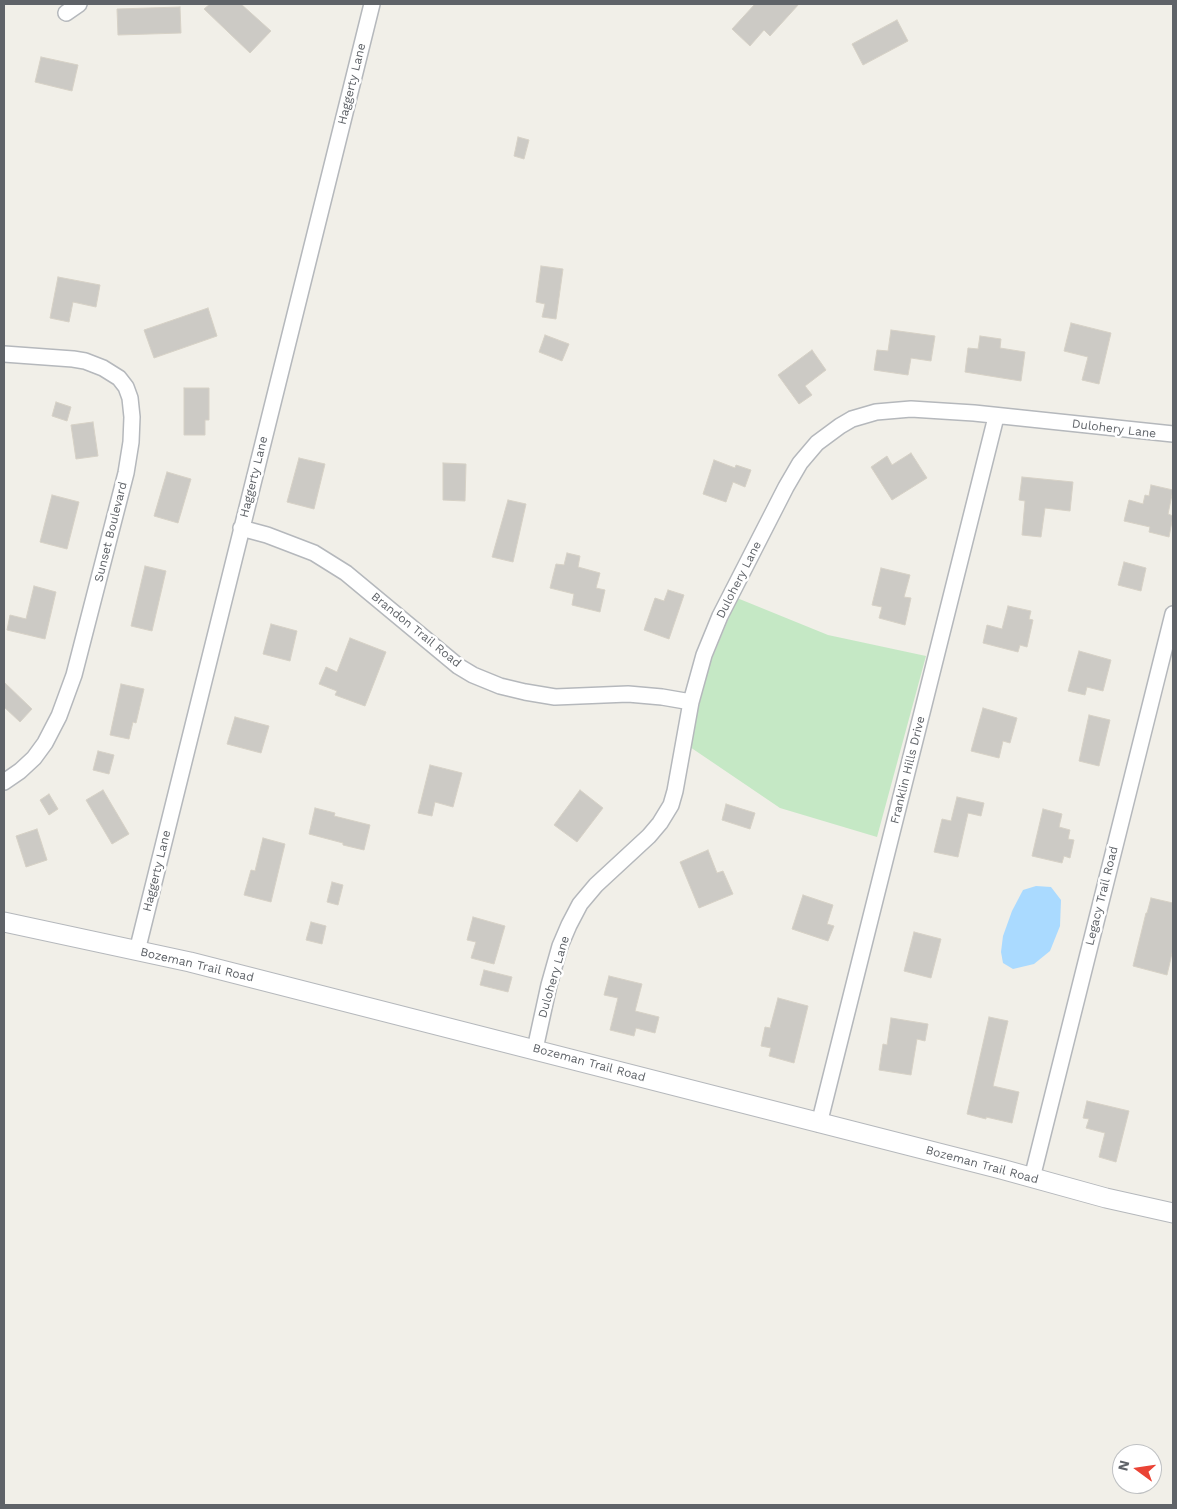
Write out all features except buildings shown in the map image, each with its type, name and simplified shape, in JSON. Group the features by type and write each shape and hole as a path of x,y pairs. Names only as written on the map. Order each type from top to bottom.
{"street":[{"path":"66,13 79,4"},
{"name":"Haggerty Lane","path":"137,951 372,4"},
{"name":"Sunset Boulevard","path":"4,354 73,359 85,361 103,368 119,378 126,387 130,398 132,417 131,442 126,472 74,675 59,716 45,744 27,764 4,782"},
{"name":"Dulohery Lane","path":"534,1049 560,946 580,904 596,886 649,836 671,805 676,791 691,702 704,655 720,616 786,486 800,463 817,443 840,426 852,420 888,410 911,409 1173,434"},
{"name":"Franklin Hills Drive","path":"820,1124 996,417"},
{"name":"Brandon Trail Road","path":"241,528 267,535 314,553 346,573 458,666 473,675 500,686 555,697 628,694 691,702"},
{"name":"Legacy Trail Road","path":"1032,1178 1173,614"},
{"name":"Bozeman Trail Road","path":"4,922 190,962 534,1049 1106,1198 1173,1213"}],"green space":[{"path":"737,598 828,635 926,656 877,837 780,808 690,747 706,673"}],"water":[{"path":"1036,886 1051,887 1061,900 1060,926 1050,951 1034,964 1013,969 1003,963 1001,952 1003,936 1012,911 1023,890"}]}
